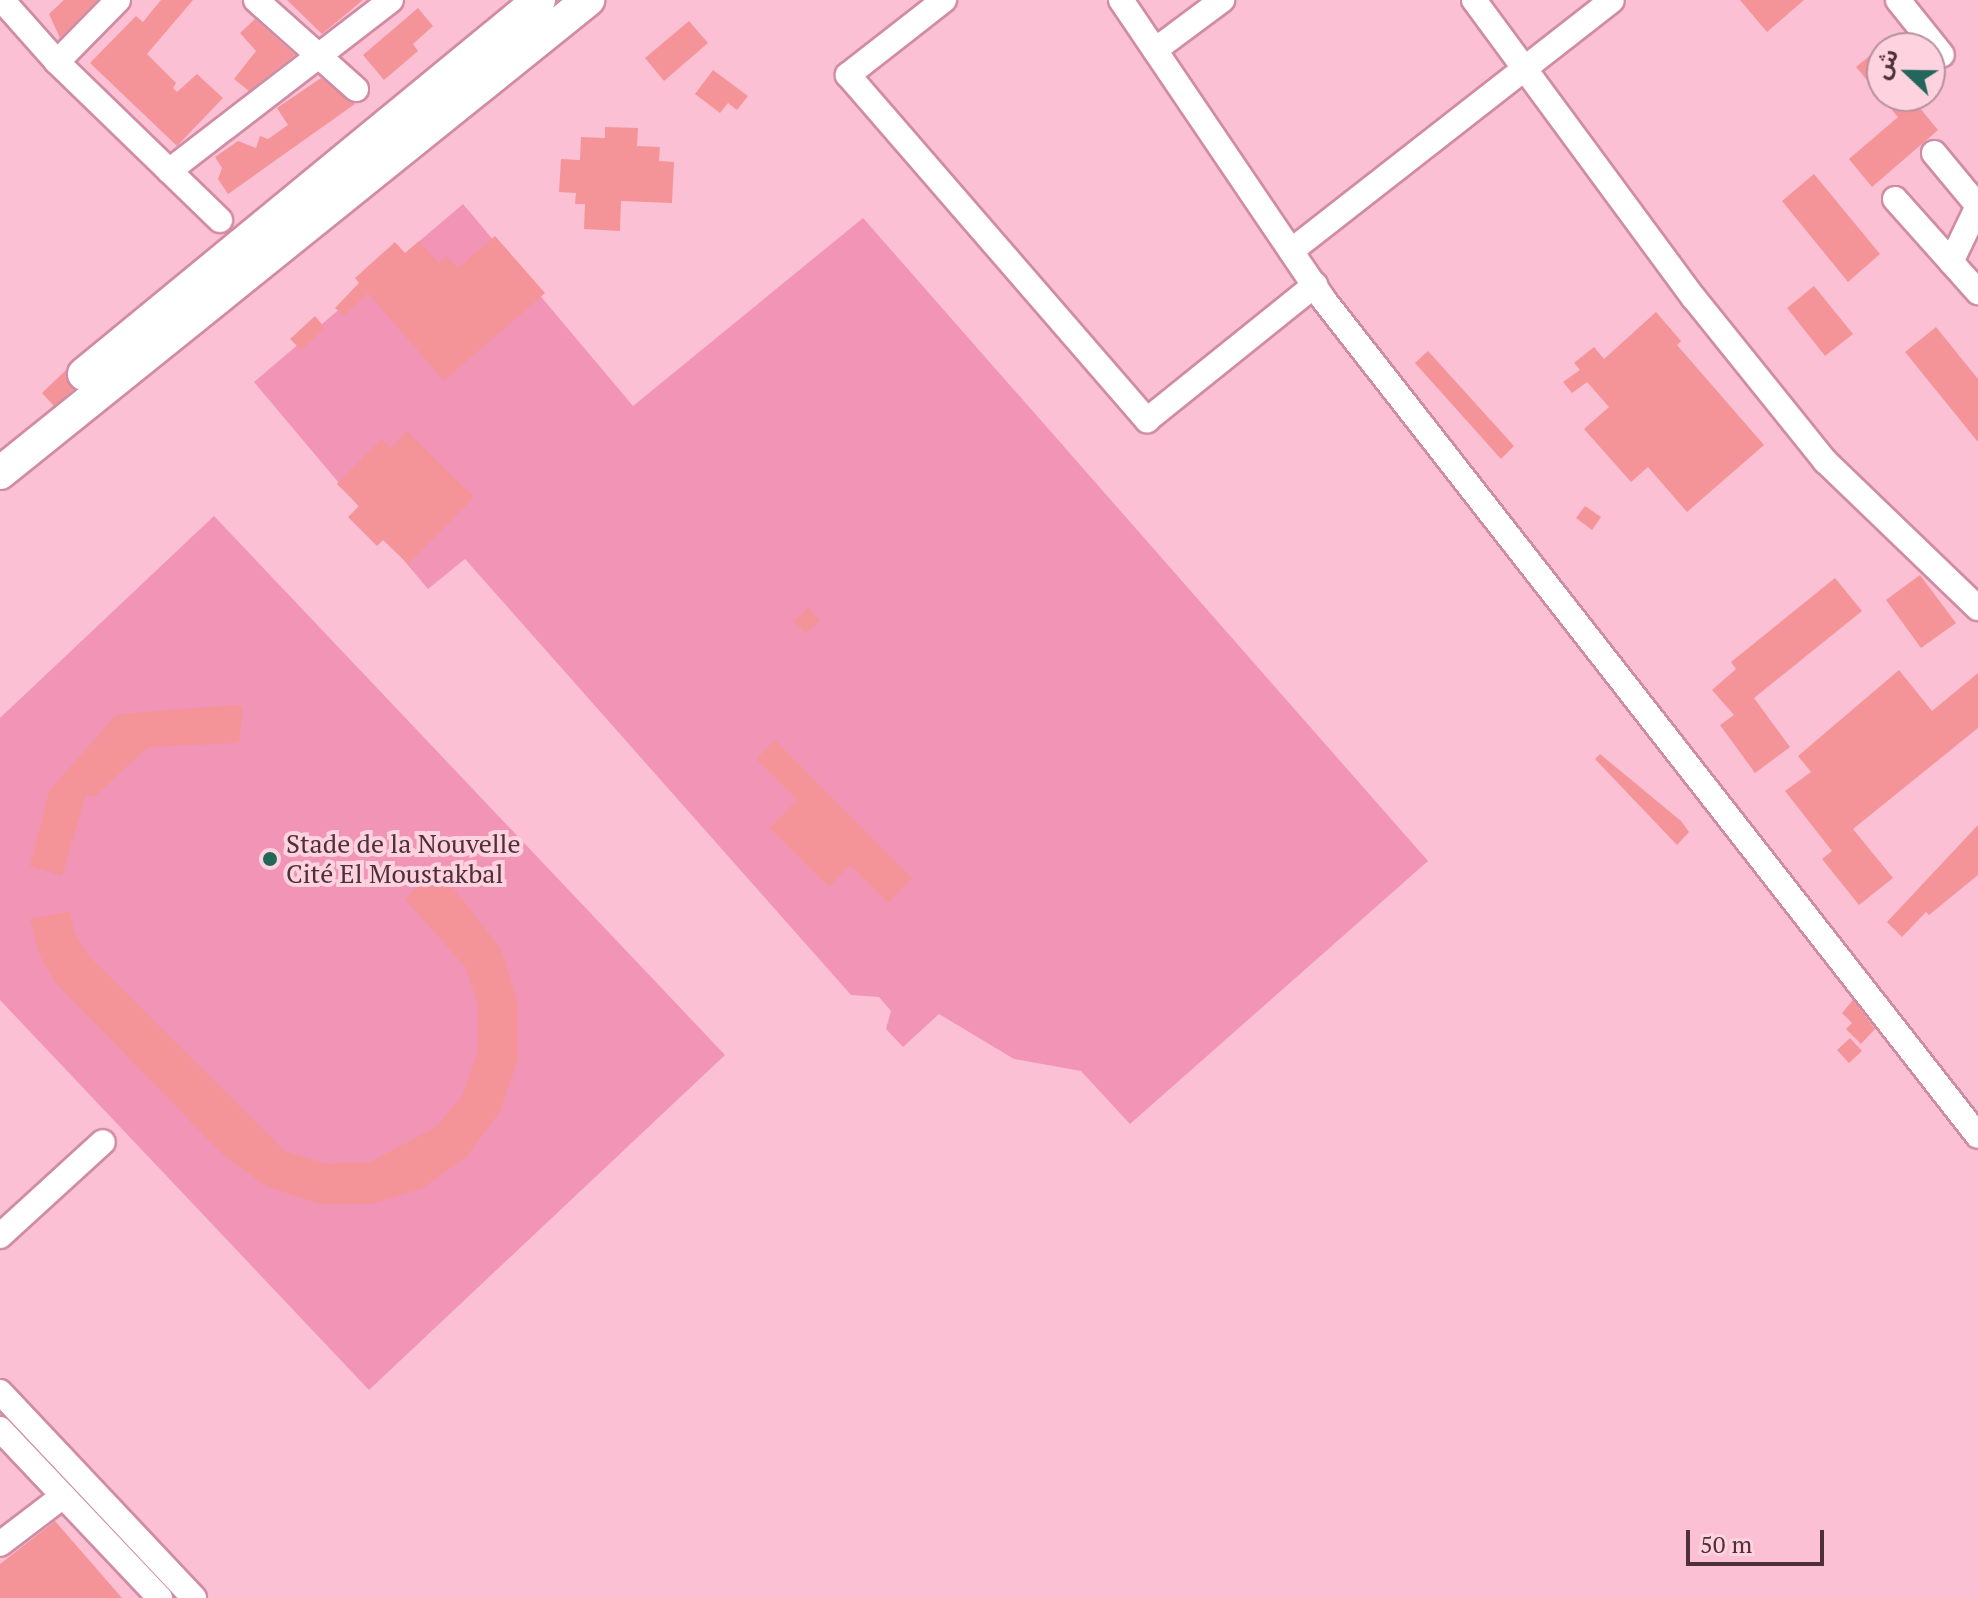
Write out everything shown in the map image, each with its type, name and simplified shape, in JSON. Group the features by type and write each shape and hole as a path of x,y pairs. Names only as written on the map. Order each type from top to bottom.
{"main road":[{"path":"0,448 50,416 180,308 539,0"},
{"path":"180,308 588,0"},
{"path":"0,473 50,416"}],"street":[{"path":"2,0 57,62 220,220"},
{"path":"57,62 118,0"},
{"path":"256,0 356,89"},
{"path":"169,171 391,0"},
{"path":"944,0 848,75 1147,420 1315,285"},
{"path":"1121,0 1315,285 1978,1136"},
{"path":"1155,50 1222,0"},
{"path":"1474,0 1694,298 1825,461 1978,608"},
{"path":"1291,251 1612,0"},
{"path":"1898,0 1924,32"},
{"path":"1934,153 1978,206 1951,262"},
{"path":"1895,199 1978,292"},
{"path":"0,1236 103,1142"},
{"path":"0,1392 194,1598"},
{"path":"0,1429 160,1598"},
{"path":"0,1544 63,1496"}],"shaded area":[{"path":"463,204 633,406 863,218 1428,861 1130,1124 1081,1071 1014,1059 939,1014 903,1047 886,1029 891,1011 879,997 851,995 465,559 428,589 254,382"},
{"name":"Stade de la Nouvelle Cité El Moustakbal","path":"214,516 725,1055 369,1390 0,1000 0,718"}],"building":[{"path":"64,0 97,0 60,38 49,14"},
{"path":"161,0 193,0 147,54 176,83 173,88 177,92 197,74 223,98 177,146 90,63 136,16 143,22"},
{"path":"287,0 363,0 322,34"},
{"path":"1740,0 1804,0 1767,32"},
{"path":"418,8 433,26 413,44 418,51 384,80 363,55"},
{"path":"255,19 295,55 249,91 234,79 256,51 240,33"},
{"path":"689,21 708,43 664,81 645,58"},
{"path":"1866,59 1866,79 1856,67"},
{"path":"713,70 748,96 737,110 728,103 720,113 695,94"},
{"path":"321,78 355,104 228,194 218,179 222,168 215,157 238,141 256,148 260,136 268,139 288,125 277,108"},
{"path":"1894,112 1923,112 1938,130 1872,187 1849,159 1898,117"},
{"path":"605,127 638,128 637,146 660,147 659,161 674,162 672,203 621,201 620,231 584,229 585,204 575,204 576,193 559,192 561,159 580,160 581,137 605,138"},
{"path":"1814,174 1880,254 1848,282 1782,201"},
{"path":"495,236 545,293 444,381 368,293 344,316 335,308 359,283 355,278 395,242 405,253 419,241 439,263 447,256 458,268"},
{"path":"1814,286 1853,334 1825,356 1787,308"},
{"path":"1656,312 1681,341 1677,345 1764,445 1687,512 1648,467 1631,482 1584,429 1609,407 1587,382 1572,393 1563,382 1580,370 1574,363 1594,347 1604,359"},
{"path":"315,316 325,328 301,350 290,339"},
{"path":"1936,327 1978,379 1978,442 1905,352"},
{"path":"1428,351 1514,446 1501,459 1415,363"},
{"path":"66,370 74,389 54,406 42,393"},
{"path":"407,431 474,497 408,564 383,540 377,546 348,517 359,506 337,484 381,439 391,448"},
{"path":"1585,506 1601,517 1592,530 1576,518"},
{"path":"1920,575 1956,623 1921,648 1886,600"},
{"path":"1835,578 1862,611 1754,698 1790,747 1755,773 1720,725 1734,715 1712,690 1736,669 1731,662"},
{"path":"808,608 820,621 805,634 794,621"},
{"path":"1899,670 1932,711 1978,673 1978,728 1853,829 1893,878 1859,905 1822,859 1832,851 1785,791 1811,772 1798,756"},
{"path":"236,705 243,708 239,743 148,747 94,797 86,795 62,876 30,866 49,791 117,714"},
{"path":"775,740 912,878 888,903 850,865 829,887 770,828 797,800 756,759"},
{"path":"1600,754 1681,821 1689,832 1677,845 1595,759"},
{"path":"1978,825 1978,875 1929,915 1926,912 1902,937 1887,922"},
{"path":"437,867 501,949 518,1003 518,1059 500,1112 466,1157 423,1188 372,1204 319,1204 268,1187 225,1157 54,981 39,954 30,919 70,911 74,932 88,955 285,1151 327,1164 370,1162 436,1127 462,1096 478,1050 478,1006 466,968 405,899"},
{"path":"1853,1000 1875,1029 1861,1044 1846,1029 1852,1023 1842,1013"},
{"path":"1850,1038 1862,1051 1849,1063 1837,1050"},
{"path":"55,1521 122,1598 0,1598 0,1564"}],"place":[{"name":"Stade de la Nouvelle Cité El Moustakbal","path":"270,859"}]}
